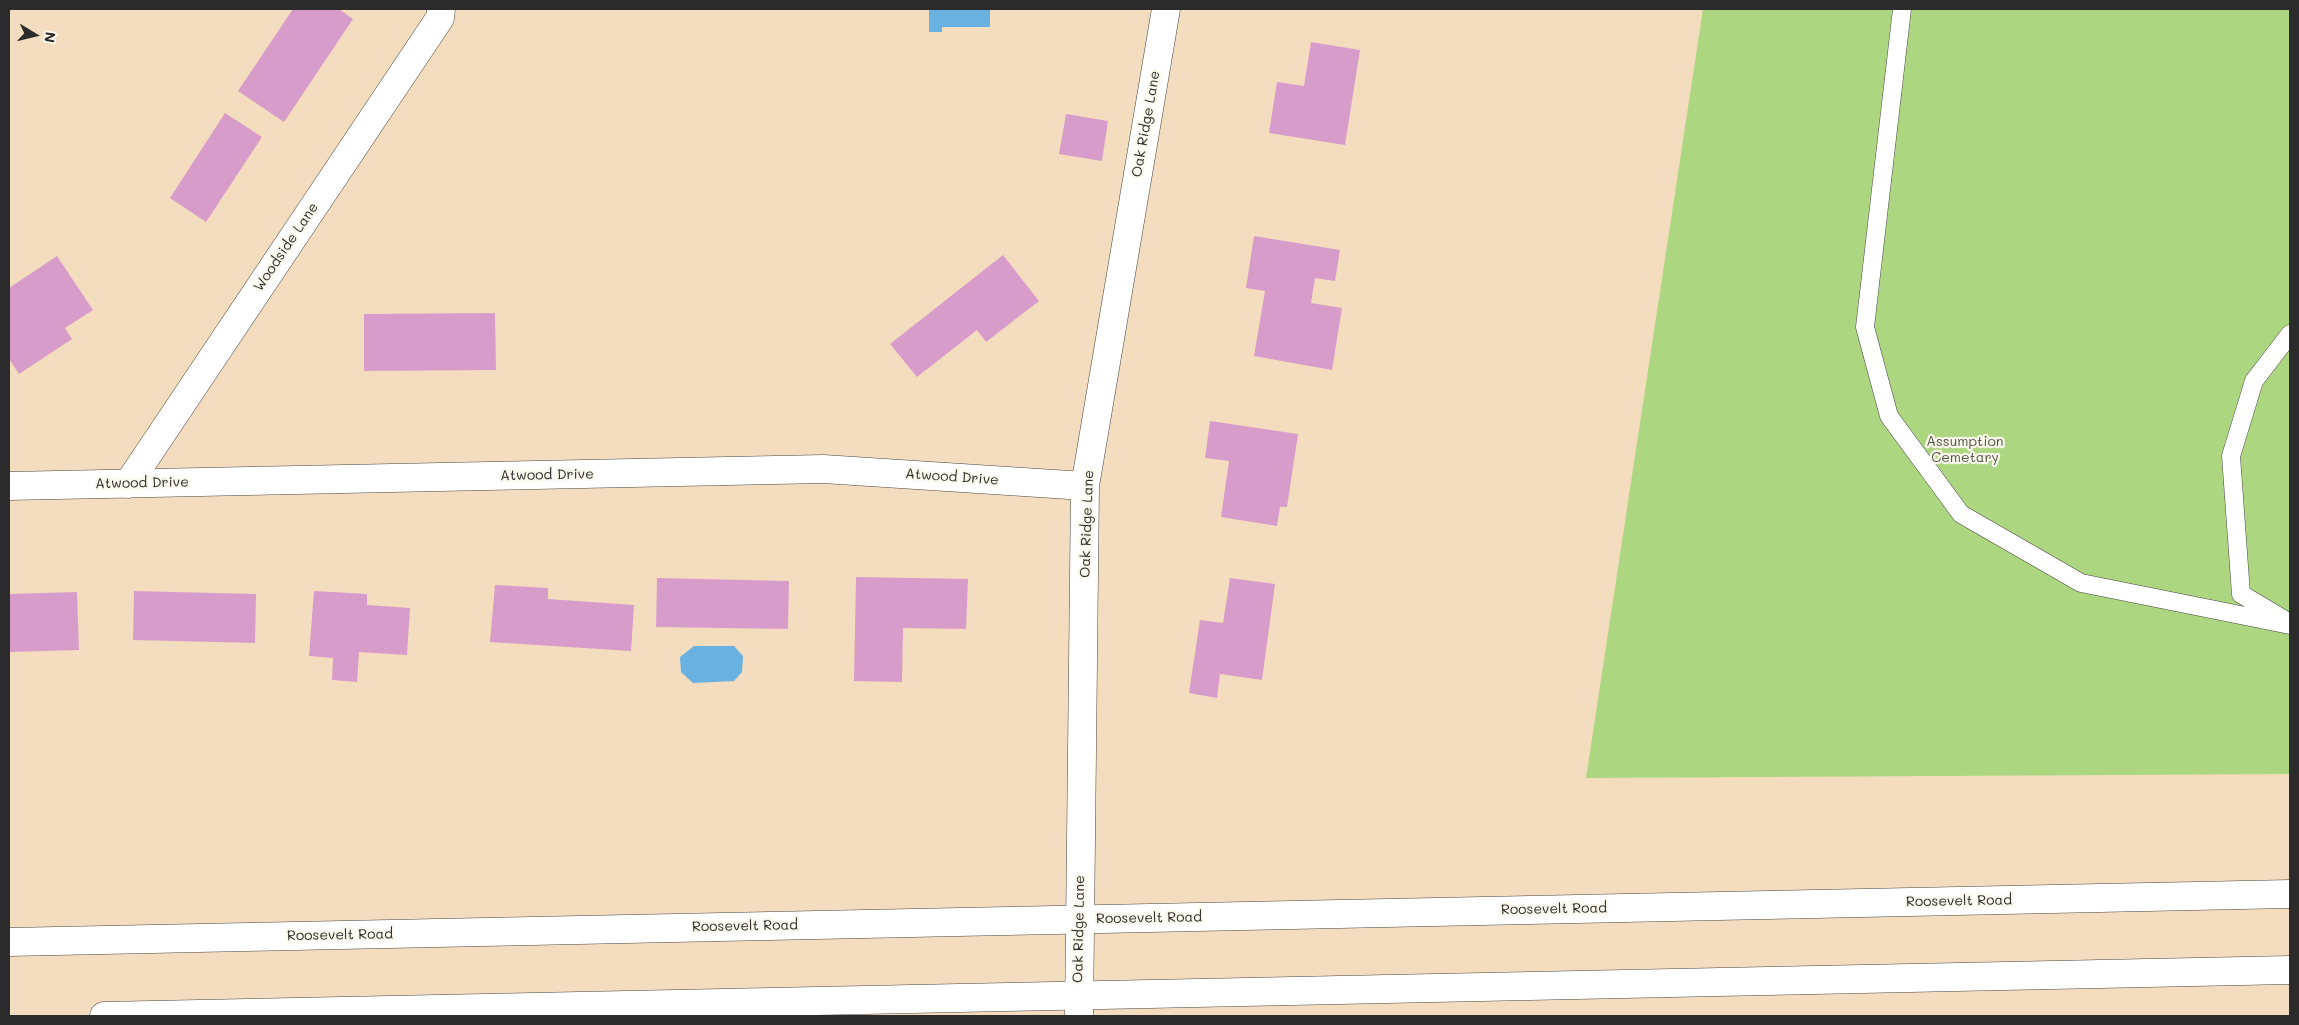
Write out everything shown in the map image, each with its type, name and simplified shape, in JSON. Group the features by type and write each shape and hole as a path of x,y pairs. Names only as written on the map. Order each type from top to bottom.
{"main road":[{"name":"Woodside Lane","path":"128,484 440,18 441,9"},
{"name":"Oak Ridge Lane","path":"1078,1006 1085,486 1166,9"},
{"name":"Atwood Drive","path":"9,486 824,469 1085,486"},
{"name":"Roosevelt Road","path":"9,942 2290,894"},
{"path":"104,1016 1078,1006 2290,970"}],"lane":[{"path":"1902,9 1864,327 1889,416 1961,514 2081,583 2290,624"},
{"path":"2290,334 2254,380 2231,456 2241,594 2290,624"}],"green space":[{"name":"Assumption Cemetary","path":"1703,9 2290,9 2290,774 1586,778"}],"water":[{"path":"929,9 990,9 990,27 942,27 942,32 929,32"},
{"path":"694,646 734,646 743,656 742,672 734,681 693,683 681,672 680,657"}],"building":[{"path":"293,9 339,9 353,19 284,122 238,91"},
{"path":"1311,42 1360,50 1345,145 1269,133 1277,82 1304,86"},
{"path":"225,113 262,137 206,222 170,198"},
{"path":"1066,114 1108,121 1102,161 1059,154"},
{"path":"1254,236 1340,250 1335,281 1315,278 1311,303 1342,308 1332,370 1254,356 1265,291 1246,288"},
{"path":"1003,255 1039,301 986,342 977,330 917,377 890,344"},
{"path":"57,256 93,310 65,328 72,339 19,374 9,359 9,288"},
{"path":"495,313 496,370 364,371 364,314"},
{"path":"1210,421 1298,434 1287,507 1280,507 1277,526 1221,517 1229,461 1205,458"},
{"path":"856,577 968,579 966,629 903,628 902,682 854,681"},
{"path":"657,578 789,581 788,629 656,627"},
{"path":"1230,578 1275,584 1262,680 1220,674 1217,698 1189,693 1200,620 1223,623"},
{"path":"495,585 548,588 548,599 634,605 631,651 490,642"},
{"path":"134,591 256,594 255,643 133,640"},
{"path":"314,591 367,594 367,605 410,608 407,655 359,652 357,682 332,680 333,658 309,656"},
{"path":"77,592 79,650 9,652 9,594"}]}
